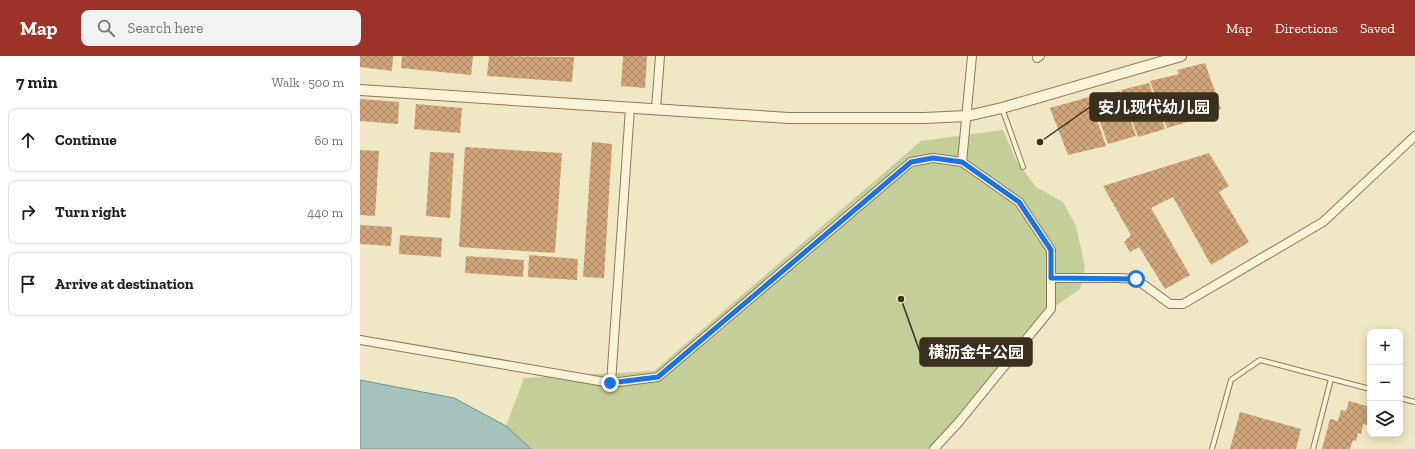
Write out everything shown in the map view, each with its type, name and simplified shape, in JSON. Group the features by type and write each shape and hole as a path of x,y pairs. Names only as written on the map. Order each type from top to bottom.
{"street":[{"path":"656,109 660,56"},
{"path":"962,162 972,56"},
{"path":"360,90 789,118 924,118 967,116 1002,108 1181,56"},
{"path":"610,383 630,108"},
{"path":"1051,278 1136,279 1170,304 1183,304 1323,222 1415,136"},
{"path":"360,340 610,383 658,377 911,162 933,158 962,162 1019,202 1051,250 1051,309 958,423 934,449"}],"lane":[{"path":"1002,108 1023,167"},
{"path":"1212,449 1231,380 1260,360 1367,389"},
{"path":"1313,449 1331,379"},
{"path":"1403,399 1415,402"}],"green space":[{"path":"1003,130 1017,162 1036,187 1063,202 1076,226 1085,267 1080,289 1051,309 933,449 530,449 506,426 524,378 654,371 921,141"}],"water":[{"path":"360,380 454,398 506,426 531,449 360,449"}],"building":[{"path":"360,56 393,56 392,71 360,67"},
{"path":"402,56 473,56 471,75 401,68"},
{"path":"489,56 574,57 572,82 487,76"},
{"path":"623,56 647,56 645,88 621,86"},
{"path":"1205,63 1221,109 1194,117 1191,109 1194,120 1167,128 1150,81 1179,74 1177,70"},
{"path":"1149,83 1165,129 1138,137 1121,90"},
{"path":"1120,91 1136,136 1108,144 1091,97"},
{"path":"1089,97 1106,146 1068,155 1050,108"},
{"path":"360,99 399,102 398,124 360,121"},
{"path":"416,104 462,108 460,133 414,129"},
{"path":"592,142 612,144 604,278 583,277"},
{"path":"465,147 562,153 555,253 459,247"},
{"path":"360,150 379,151 375,216 360,215"},
{"path":"430,152 454,153 450,218 426,216"},
{"path":"1209,153 1229,186 1219,192 1249,242 1211,265 1173,197 1151,208 1190,275 1165,289 1139,247 1130,252 1124,242 1131,235 1103,186"},
{"path":"360,225 392,227 391,246 360,244"},
{"path":"400,235 442,238 441,257 399,254"},
{"path":"529,255 578,259 577,280 528,277"},
{"path":"466,256 524,260 523,277 465,273"},
{"path":"1349,401 1367,406 1367,425 1363,424 1361,434 1358,433 1356,441 1353,440 1350,449 1322,449 1330,419 1338,421 1341,410 1346,411"},
{"path":"1240,412 1301,429 1296,449 1230,449"}],"place":[{"name":"安儿现代幼儿园","path":"1040,142"},
{"name":"横沥金牛公园","path":"901,299"}],"route":[{"path":"610,383 658,377 911,162 933,158 962,162 1019,202 1051,250 1051,278 1136,279"}]}
